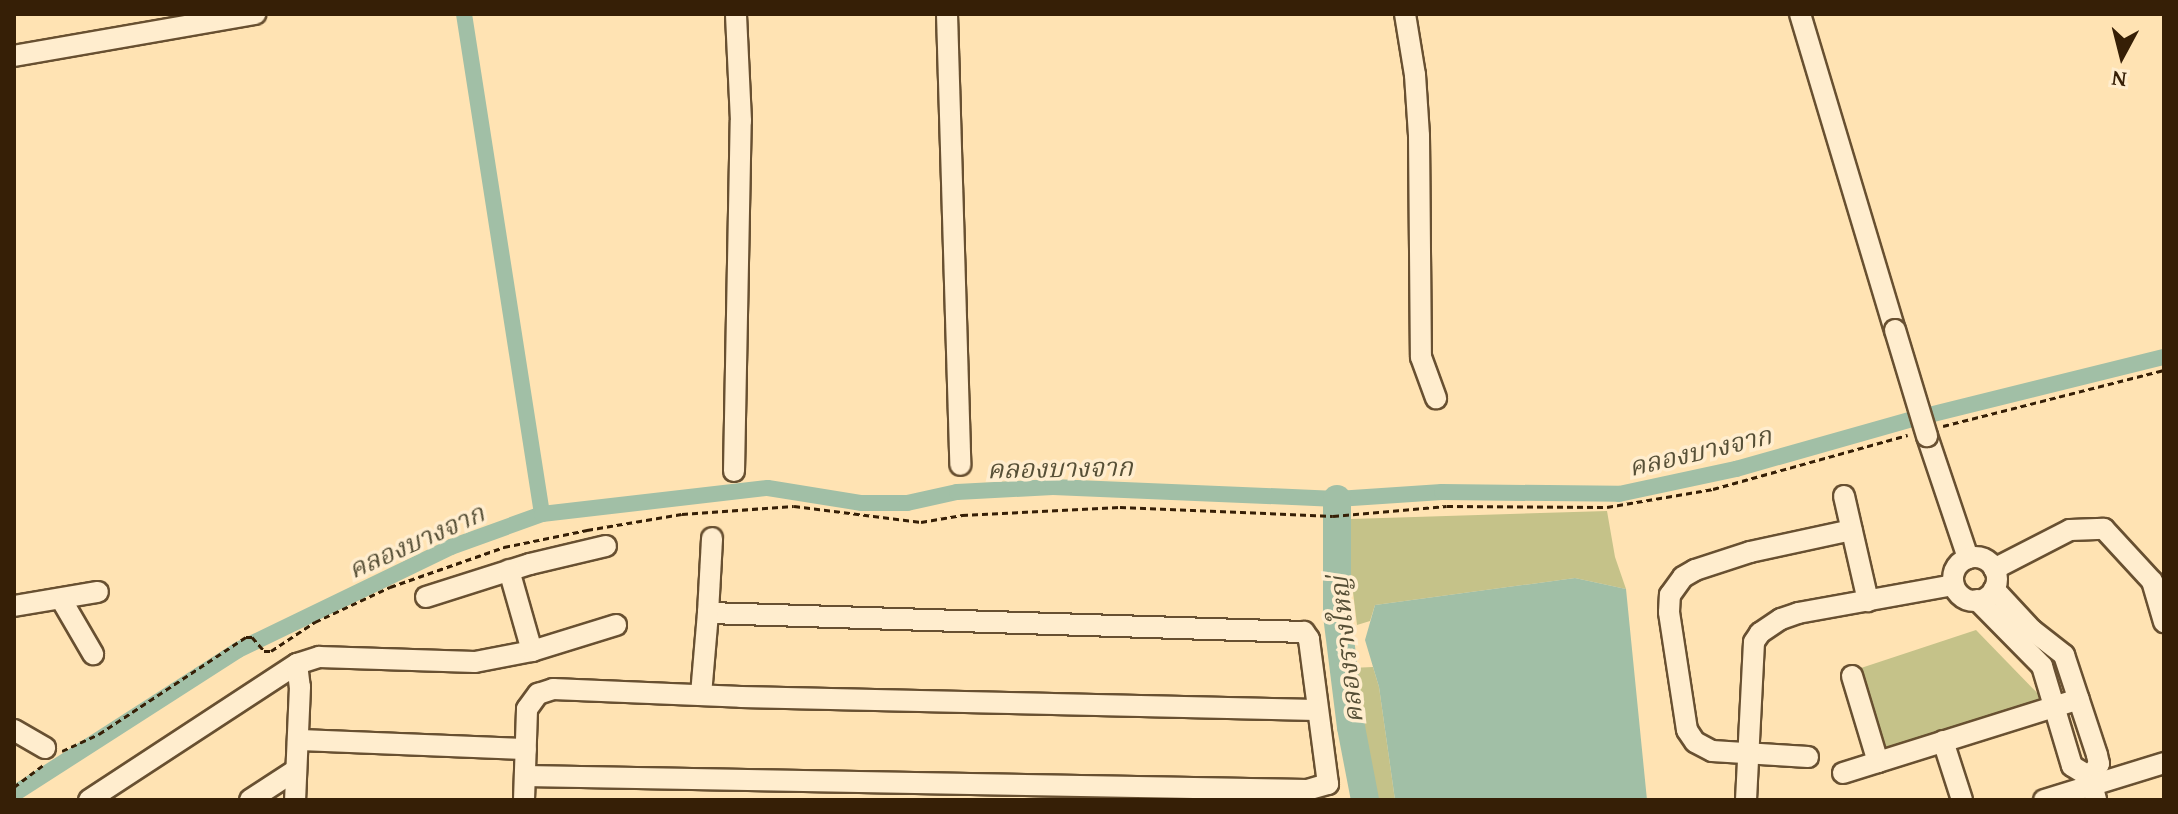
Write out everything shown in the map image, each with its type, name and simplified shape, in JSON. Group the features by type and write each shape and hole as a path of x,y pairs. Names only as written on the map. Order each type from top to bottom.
{"street":[{"path":"14,56 186,19 255,14"},
{"path":"734,471 741,121 736,14"},
{"path":"947,14 960,465"},
{"path":"1405,14 1415,75 1419,136 1421,357 1436,398"},
{"path":"1800,14 1924,433 1968,558"},
{"path":"1844,496 1868,601"},
{"path":"2092,788 2072,766 2042,666 1989,586 1985,559 1968,558 1954,570 1953,585 1963,597 1989,586 2070,530 2104,529 2152,581 2164,622"},
{"path":"1808,757 1712,751 1695,742 1687,730 1669,612 1670,595 1683,577 1695,570 1750,552 1852,530"},
{"path":"701,694 712,538"},
{"path":"426,597 509,570 606,546"},
{"path":"509,570 532,651"},
{"path":"1746,800 1754,642 1760,633 1781,619 1798,613 1953,585"},
{"path":"1989,586 2032,630 2064,655 2099,764 2092,788"},
{"path":"14,606 98,592"},
{"path":"61,599 93,654"},
{"path":"525,776 1317,790 1328,784 1309,639 1304,632 708,613"},
{"path":"89,800 297,664 319,657 475,662 532,651 616,625"},
{"path":"295,800 297,664"},
{"path":"1852,676 1878,762"},
{"path":"524,800 527,709 544,691 1316,710"},
{"path":"1843,773 2079,699"},
{"path":"14,730 50,754"},
{"path":"298,740 526,749"},
{"path":"1943,741 1962,800"},
{"path":"2044,800 2092,788 2164,763"},
{"path":"250,800 296,770"}],"path":[{"path":"14,787 50,754 99,734 242,639 252,637 264,651 347,604 476,556 538,538 682,514 794,506 921,522 962,515 1120,507 1333,516 1447,506 1607,507 1713,489 2164,370"}],"shaded area":[{"path":"1607,511 1615,557 1626,589 1575,578 1375,605 1370,621 1357,625 1345,526 1351,519"},
{"path":"1575,578 1626,589 1647,800 1395,800 1379,687 1365,640 1375,605"},
{"path":"1976,630 2045,701 1887,750 1861,668"},
{"path":"1373,667 1379,687 1395,800 1373,800 1368,774 1363,699 1351,668"}],"waterway":[{"path":"464,14 542,514"},
{"name":"คลองบางจาก","path":"14,794 238,650 451,547 542,514 768,488 862,503 907,503 957,492 1053,487 1337,499 1442,492 1619,494 1736,469 1913,419 2164,357"},
{"name":"คลองรางใหญ่","path":"1337,499 1337,615 1351,727 1365,800"}]}
